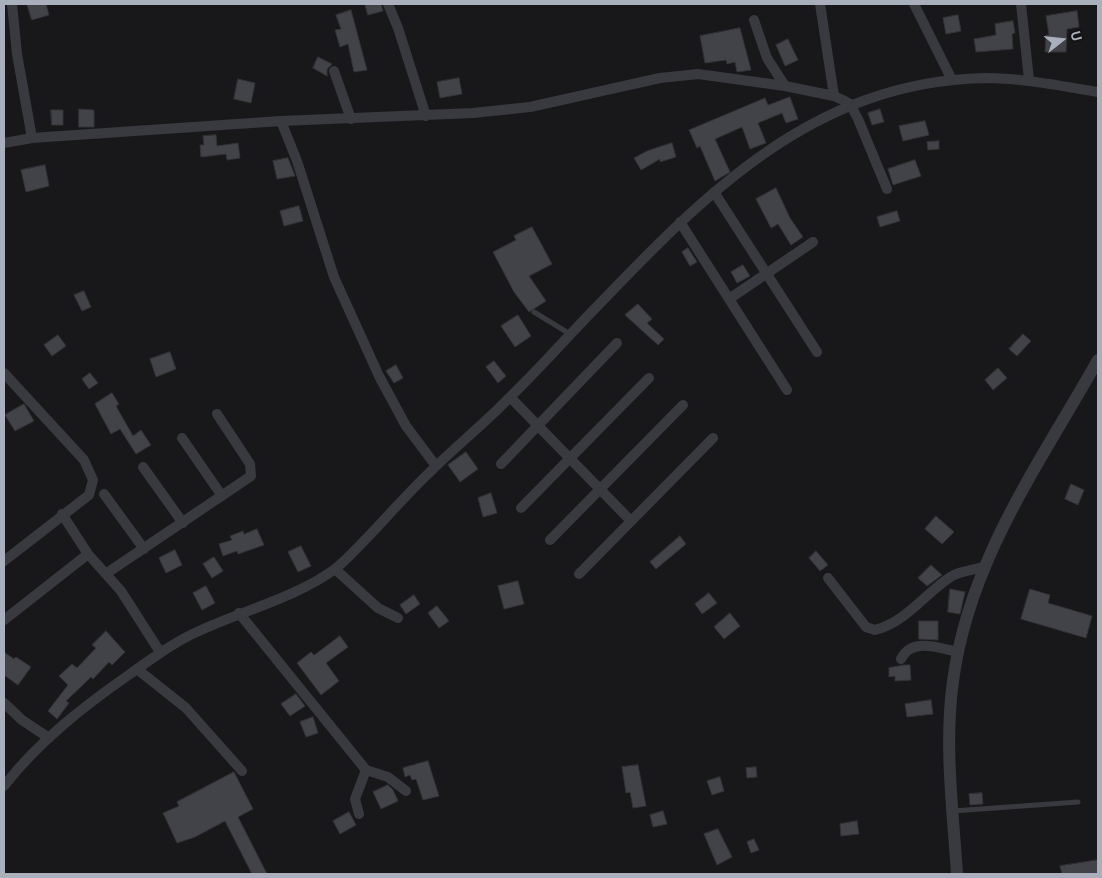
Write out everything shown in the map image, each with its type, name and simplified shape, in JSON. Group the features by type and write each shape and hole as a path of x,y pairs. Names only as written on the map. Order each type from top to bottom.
{"street":[{"path":"12,4 17,54 32,138"},
{"path":"388,4 398,28 426,116"},
{"path":"820,4 834,96"},
{"path":"914,4 952,80"},
{"path":"1021,4 1029,80"},
{"path":"754,20 768,58 785,86"},
{"path":"334,71 352,119"},
{"path":"4,143 32,138 41,140 281,121 426,116 530,107 683,75 698,74 785,86 834,96 850,104 887,189"},
{"path":"4,786 49,738 88,704 160,652 196,632 304,586 335,569 436,466 510,397 636,263 714,192 801,129 850,104 918,86 952,80 985,78 1029,80 1098,92"},
{"path":"281,121 297,161 334,277 388,393 406,426 436,466"},
{"path":"714,192 817,352"},
{"path":"680,222 787,390"},
{"path":"729,299 813,242"},
{"path":"501,464 617,343"},
{"path":"957,874 949,723 952,682 958,652 983,567 1010,510 1098,360"},
{"path":"4,373 84,460 91,470 93,480 89,495 62,514 4,561"},
{"path":"521,508 650,378"},
{"path":"510,397 631,521"},
{"path":"550,540 683,406"},
{"path":"106,573 251,476 252,468 217,414"},
{"path":"182,438 222,496"},
{"path":"579,574 713,438"},
{"path":"143,467 183,522"},
{"path":"104,494 144,549"},
{"path":"62,514 88,554 121,591 160,652"},
{"path":"4,620 88,554"},
{"path":"828,578 866,626 875,630 895,621 915,607 950,577 983,567"},
{"path":"335,569 378,608 398,618"},
{"path":"239,613 366,770 388,777 406,791"},
{"path":"901,659 909,648 918,646 958,652"},
{"path":"137,669 186,708 242,771"},
{"path":"4,703 22,720 49,738"},
{"path":"360,814 355,799 366,770"}],"lane":[{"path":"534,312 570,334"},
{"path":"953,811 1078,802"}],"building":[{"path":"27,4 46,4 49,15 32,20"},
{"path":"365,4 381,4 383,11 368,15"},
{"path":"351,10 367,70 354,72 348,44 340,47 335,30 341,29 336,15"},
{"path":"1077,11 1079,27 1067,29 1066,52 1045,52 1046,35 1049,35 1046,16"},
{"path":"958,15 961,31 946,34 943,18"},
{"path":"1013,21 1015,33 1012,34 1013,49 976,52 974,39 996,35 995,24"},
{"path":"740,28 751,70 737,72 735,62 727,64 726,60 705,63 700,36"},
{"path":"788,39 798,60 785,66 776,45"},
{"path":"318,57 332,64 327,69 327,76 313,68"},
{"path":"459,78 462,94 440,98 437,82"},
{"path":"238,79 255,83 251,103 234,99"},
{"path":"790,97 798,119 786,123 782,113 758,123 766,143 750,149 742,127 715,139 730,172 715,181 700,146 697,148 689,130 765,98 768,105"},
{"path":"79,109 94,110 94,127 79,127"},
{"path":"880,109 884,122 872,125 868,113"},
{"path":"51,110 63,110 63,125 52,125"},
{"path":"925,121 929,135 903,141 899,126"},
{"path":"216,135 217,146 238,143 240,158 227,160 226,154 201,157 200,145 204,145 203,136"},
{"path":"939,141 939,149 928,150 927,142"},
{"path":"672,143 676,157 660,162 660,159 641,170 634,158 647,151"},
{"path":"288,158 295,176 277,179 273,161"},
{"path":"915,160 921,176 893,185 888,169"},
{"path":"45,165 49,186 26,192 21,170"},
{"path":"776,188 790,218 803,237 791,245 778,224 771,228 756,199"},
{"path":"299,206 303,221 284,226 280,211"},
{"path":"897,211 900,221 880,227 877,217"},
{"path":"532,227 552,264 529,276 546,301 529,312 514,292 493,252 516,240 514,236"},
{"path":"688,248 697,262 690,266 682,252"},
{"path":"743,265 750,276 737,283 731,272"},
{"path":"84,291 91,307 82,311 74,295"},
{"path":"638,304 652,319 647,323 664,339 658,345 625,315"},
{"path":"518,315 531,336 515,347 501,326"},
{"path":"1023,334 1031,341 1017,356 1009,349"},
{"path":"58,335 66,346 52,356 44,345"},
{"path":"170,352 176,369 156,377 150,359"},
{"path":"494,361 506,376 498,383 486,367"},
{"path":"396,365 403,378 394,383 386,371"},
{"path":"998,368 1007,378 993,390 985,380"},
{"path":"90,373 98,383 89,389 82,379"},
{"path":"112,393 119,404 116,406 133,436 141,430 151,445 136,454 120,429 111,434 95,404"},
{"path":"24,404 34,421 15,431 5,415"},
{"path":"466,452 478,469 460,482 448,465"},
{"path":"1071,484 1084,490 1078,505 1065,499"},
{"path":"491,493 497,513 483,517 478,498"},
{"path":"936,516 954,532 942,544 925,529"},
{"path":"257,529 264,545 238,554 237,551 223,556 219,544 232,540 230,536 243,531 244,534"},
{"path":"680,536 686,544 656,569 650,562"},
{"path":"301,546 311,566 298,572 288,552"},
{"path":"175,550 182,565 166,573 159,558"},
{"path":"816,551 828,565 820,571 809,558"},
{"path":"214,557 223,571 212,578 203,564"},
{"path":"931,565 942,575 927,586 918,578"},
{"path":"518,581 524,604 504,609 498,586"},
{"path":"206,586 215,603 202,610 193,593"},
{"path":"950,589 965,592 960,614 948,612"},
{"path":"1030,589 1050,595 1048,603 1092,616 1086,638 1021,619"},
{"path":"709,593 717,603 702,614 695,604"},
{"path":"414,595 420,604 406,614 400,605"},
{"path":"437,606 449,621 439,628 428,613"},
{"path":"730,613 740,626 724,639 714,627"},
{"path":"919,621 938,621 938,640 919,639"},
{"path":"106,631 125,652 112,665 109,662 93,679 91,677 66,701 69,703 57,719 48,711 68,685 59,676 72,664 77,668 96,648 92,645"},
{"path":"340,636 348,647 326,663 339,681 321,695 297,663 311,652 314,655"},
{"path":"4,652 31,667 18,685 4,675"},
{"path":"910,665 911,680 895,681 895,676 889,677 889,668"},
{"path":"296,694 305,706 290,716 281,704"},
{"path":"931,700 933,714 907,717 905,704"},
{"path":"313,717 318,733 306,737 300,722"},
{"path":"428,761 439,796 423,800 416,779 412,780 410,775 405,777 403,768"},
{"path":"638,765 646,806 633,808 630,792 626,793 622,767"},
{"path":"756,767 757,777 747,778 746,768"},
{"path":"234,772 253,809 238,817 267,874 252,874 225,821 195,837 177,843 163,813 179,806 177,802"},
{"path":"720,777 724,791 712,795 707,781"},
{"path":"388,785 393,790 398,801 381,809 373,792"},
{"path":"982,793 983,804 970,805 969,794"},
{"path":"663,811 667,824 653,827 650,815"},
{"path":"349,812 356,825 340,834 333,821"},
{"path":"857,821 859,834 841,836 840,824"},
{"path":"718,829 732,857 717,865 704,834"},
{"path":"754,839 759,850 751,853 747,842"},
{"path":"1098,860 1098,874 1062,874 1060,866"}]}
